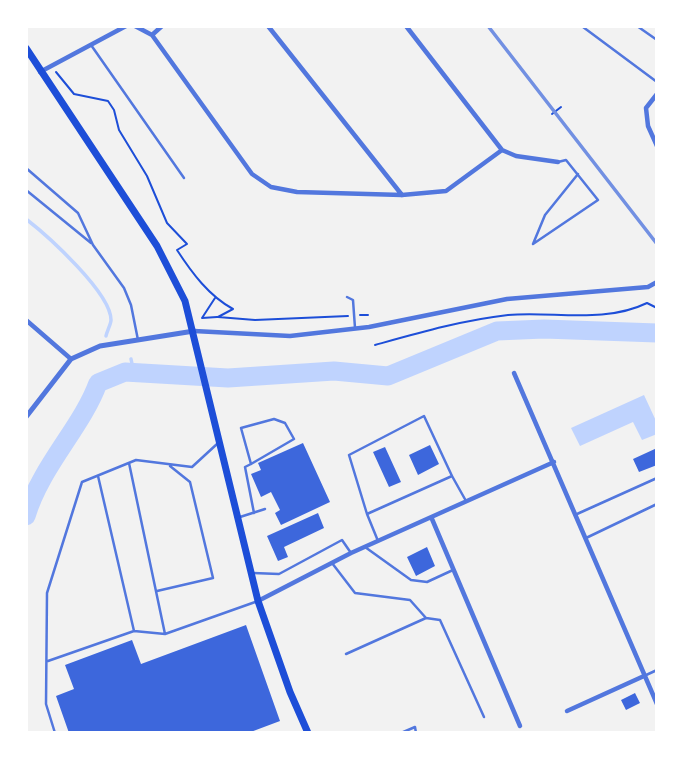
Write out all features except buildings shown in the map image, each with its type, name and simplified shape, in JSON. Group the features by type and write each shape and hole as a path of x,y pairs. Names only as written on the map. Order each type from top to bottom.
{"main road":[{"path":"26,48 157,246 184,301 194,331 257,601 308,733"}],"street":[{"path":"40,72 126,26"},
{"path":"135,26 152,35 252,174 271,187 297,192 402,195 446,191 502,150"},
{"path":"152,35 162,26"},
{"path":"268,26 402,195"},
{"path":"406,26 502,150 516,156 558,162"},
{"path":"657,94 646,108 648,125 657,146"},
{"path":"26,417 71,359 100,346 194,331 290,336 355,328 507,299 648,287 657,282"},
{"path":"26,320 71,359"},
{"path":"514,373 657,704"},
{"path":"257,601 351,553 432,519 554,462"},
{"path":"432,519 520,726"},
{"path":"567,711 644,676"}],"lane":[{"path":"637,26 657,40"},
{"path":"583,27 657,82"},
{"path":"91,45 184,178"},
{"path":"558,162 566,160 578,174 598,200 533,244 545,215 578,174"},
{"path":"26,168 78,213 93,245 124,288 131,305 138,340"},
{"path":"26,190 93,245"},
{"path":"347,297 353,300 355,328"},
{"path":"378,541 349,455 424,416 467,503"},
{"path":"251,464 241,428 274,419 285,423 294,439 251,464 245,467 254,513"},
{"path":"55,733 46,704 47,593 82,482 136,460 192,467 219,441"},
{"path":"129,463 165,634"},
{"path":"156,591 214,578 190,482 168,464"},
{"path":"98,475 134,631"},
{"path":"368,514 452,476"},
{"path":"576,514 657,478"},
{"path":"586,538 657,504"},
{"path":"237,518 265,509"},
{"path":"250,573 279,574 342,540 351,553"},
{"path":"365,547 411,580 427,582 453,569"},
{"path":"332,563 355,593 410,600 426,618"},
{"path":"47,661 134,631 165,634 257,601"},
{"path":"346,654 426,618 440,620 484,717"},
{"path":"644,676 657,670"},
{"path":"401,733 415,727 416,733"}],"path":[{"path":"51,66 74,94 107,101 114,110 119,130 147,176 167,223 187,244 177,250 216,298 234,311 218,317"},
{"path":"552,114 561,107"},
{"path":"216,298 202,318 368,315"},
{"path":"375,345 439,327 508,315 620,314 647,303 657,308"}],"water":[{"path":"644,395 657,423 657,434 642,440 633,422 580,446 571,428"}],"waterway":[{"path":"26,219 77,266 101,295 111,320 106,336"},
{"path":"26,516 41,480 82,415 98,383 125,372 228,378 334,371 388,376 497,331 544,329 657,333"},
{"path":"131,359 134,373"}],"railway":[{"path":"488,26 657,244"}]}
